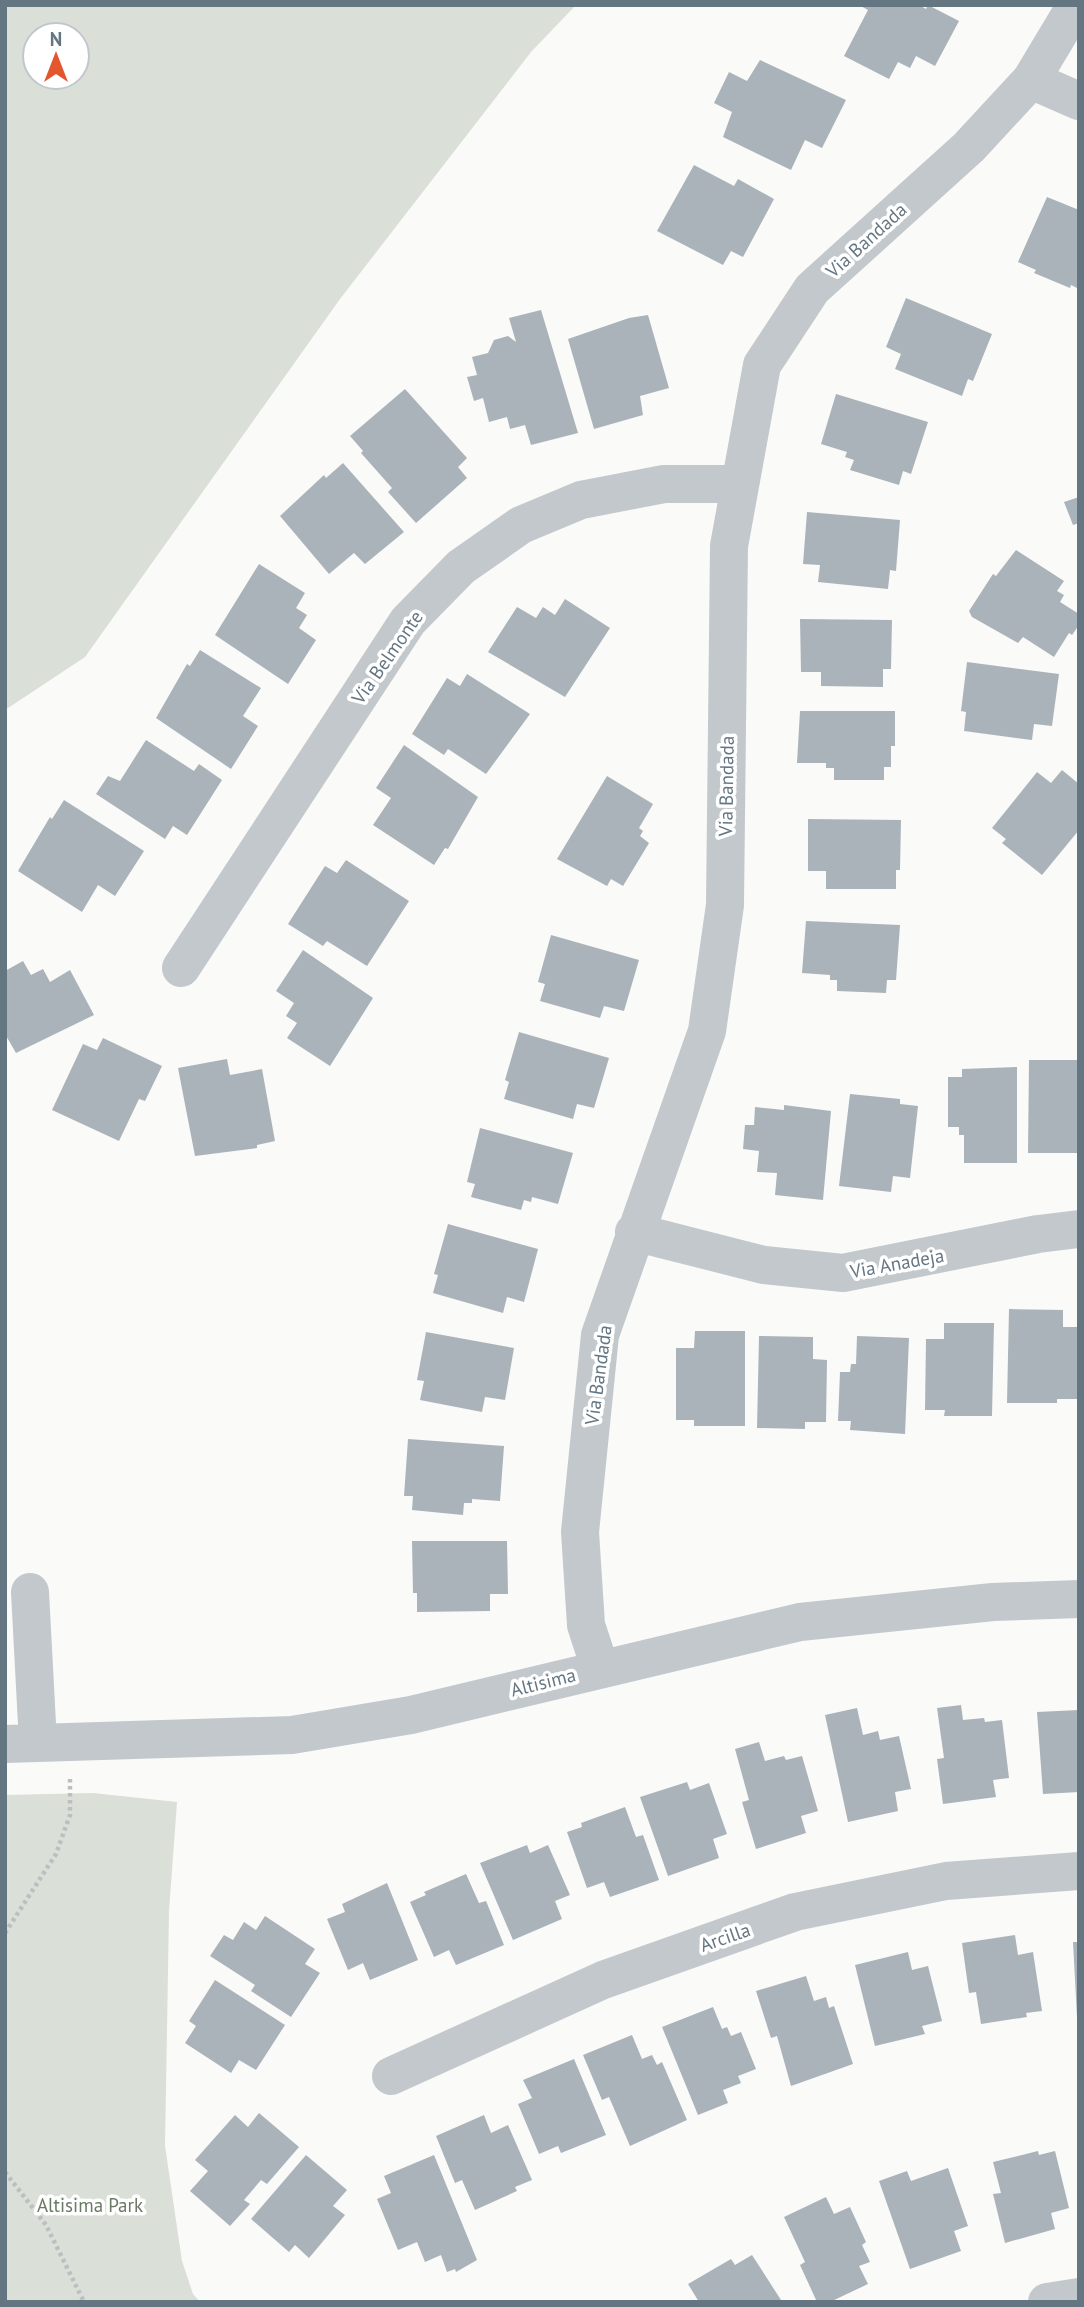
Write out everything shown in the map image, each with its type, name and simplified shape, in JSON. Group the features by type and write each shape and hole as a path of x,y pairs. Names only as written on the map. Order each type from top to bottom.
{"street":[{"name":"Via Bandada","path":"600,1668 586,1625 580,1531 600,1335 634,1232 682,1107 707,1031 725,905 729,546 762,365 812,289 969,147 1031,80 1076,5"},
{"path":"1031,80 1079,101"},
{"name":"Via Belmonte","path":"181,968 408,621 461,567 521,525 581,500 664,484 739,484"},
{"name":"Via Anadeja","path":"634,1232 764,1265 843,1273 1038,1234 1079,1229"},
{"path":"30,1592 38,1743"},
{"name":"Altisima","path":"38,1743 292,1735 411,1715 800,1622 993,1602 1079,1599"},
{"name":"Arcilla","path":"391,2076 603,1980 795,1912 946,1881 1079,1871"},
{"path":"1046,2302 1079,2297"}],"path":[{"path":"5,1933 57,1854 70,1815 38,1743"},
{"path":"5,2172 46,2225 84,2302"}],"green space":[{"path":"5,5 576,5 531,52 340,299 85,657 5,710"},
{"name":"Altisima Park","path":"93,1793 177,1802 169,1911 165,2146 182,2261 193,2294 200,2302 5,2302 5,1795"}],"building":[{"path":"859,5 919,5 926,9 928,5 959,21 935,66 916,56 910,68 898,62 889,79 844,56 868,10"},
{"path":"760,60 846,100 822,148 805,140 791,170 723,137 732,112 714,103 729,72 747,81"},
{"path":"694,165 734,186 738,179 774,199 743,257 731,251 723,265 657,231"},
{"path":"1047,197 1079,210 1079,289 1034,273 1036,270 1018,262"},
{"path":"906,298 992,334 973,381 968,379 962,396 895,369 901,354 886,347"},
{"path":"541,310 578,433 531,445 525,425 510,429 507,417 489,422 483,398 474,401 467,377 477,375 472,357 488,353 494,340 508,336 516,342 509,318"},
{"path":"648,315 669,388 640,396 643,415 594,429 568,339 629,318"},
{"path":"405,389 467,458 458,467 467,478 416,523 388,492 392,488 361,453 363,451 350,436"},
{"path":"836,394 928,422 911,474 903,471 899,485 850,470 854,460 845,457 847,452 821,444"},
{"path":"343,463 404,532 365,564 354,553 329,574 280,516 324,475 326,478"},
{"path":"1079,497 1079,523 1073,525 1064,502"},
{"path":"807,512 900,520 896,571 890,570 888,589 818,582 820,565 803,564"},
{"path":"1016,550 1064,581 1057,591 1064,595 1060,602 1079,614 1079,625 1072,635 1069,633 1054,657 1023,637 1018,643 972,617 969,611 993,574 996,576"},
{"path":"259,564 305,593 296,608 307,615 299,628 316,640 288,684 215,635"},
{"path":"565,599 610,628 565,697 488,652 517,607 536,618 543,607 555,615"},
{"path":"800,619 892,620 891,669 883,669 883,687 821,686 821,672 801,672"},
{"path":"200,650 261,688 243,716 258,726 231,769 156,718 187,664 190,666"},
{"path":"967,662 1059,674 1052,726 1034,724 1032,740 964,731 966,712 961,711"},
{"path":"467,674 530,714 486,774 448,749 444,755 412,734 447,678 460,686"},
{"path":"800,711 895,711 895,746 891,746 891,767 884,767 884,780 834,780 834,768 826,768 826,763 797,763"},
{"path":"146,740 194,771 199,764 222,780 187,835 173,826 165,839 96,794 108,776 120,781"},
{"path":"404,745 478,797 448,849 445,848 434,865 373,825 391,798 376,788"},
{"path":"1062,770 1079,784 1079,830 1042,875 1002,843 1006,839 992,828 1037,772 1051,783"},
{"path":"607,776 653,804 639,828 643,831 640,836 649,843 623,886 611,879 607,886 557,859"},
{"path":"64,800 144,851 115,896 98,885 82,912 18,871 50,817 52,819"},
{"path":"808,819 901,820 900,870 896,870 896,889 826,889 826,871 808,871"},
{"path":"346,860 409,901 367,966 327,941 323,946 288,924 325,866 337,873"},
{"path":"806,921 900,925 896,980 887,980 886,993 837,991 837,980 830,980 830,975 802,973"},
{"path":"551,935 639,960 624,1011 604,1006 600,1018 540,1001 545,984 538,982"},
{"path":"303,950 373,998 330,1066 287,1038 297,1023 286,1016 294,1003 276,991"},
{"path":"23,961 31,975 43,969 50,982 70,970 94,1015 16,1053 5,1034 5,971"},
{"path":"519,1032 609,1058 594,1108 577,1104 573,1119 504,1099 509,1082 505,1080"},
{"path":"103,1038 162,1066 145,1101 139,1099 119,1141 52,1110 83,1044 97,1050"},
{"path":"227,1059 230,1075 262,1069 275,1141 257,1145 257,1148 195,1156 178,1068"},
{"path":"1029,1060 1079,1060 1078,1153 1028,1153"},
{"path":"1017,1067 1017,1163 964,1163 964,1135 959,1135 959,1127 948,1127 948,1077 962,1077 962,1069"},
{"path":"850,1094 900,1099 900,1104 918,1106 910,1178 893,1176 891,1192 839,1186"},
{"path":"784,1105 831,1111 823,1200 775,1195 777,1173 757,1172 759,1151 743,1149 745,1125 754,1125 755,1107 784,1110"},
{"path":"480,1128 573,1153 558,1204 532,1197 531,1202 524,1200 521,1210 471,1197 475,1184 467,1182"},
{"path":"448,1224 538,1249 524,1302 507,1297 503,1313 433,1293 438,1275 434,1274"},
{"path":"1009,1309 1063,1310 1063,1327 1078,1327 1077,1399 1057,1399 1057,1403 1007,1403"},
{"path":"944,1323 994,1323 992,1416 944,1416 945,1410 925,1410 926,1339 944,1339"},
{"path":"695,1331 745,1331 745,1426 694,1426 694,1420 676,1420 676,1348 694,1348"},
{"path":"426,1332 514,1348 505,1400 485,1397 482,1412 420,1400 424,1381 417,1380"},
{"path":"759,1336 813,1337 813,1359 827,1360 826,1422 805,1422 805,1429 757,1428"},
{"path":"857,1336 909,1338 905,1434 850,1430 851,1421 838,1421 840,1372 850,1372 851,1364 856,1364"},
{"path":"408,1439 504,1446 500,1501 472,1499 472,1503 464,1503 463,1515 412,1510 413,1496 404,1496"},
{"path":"412,1541 507,1541 508,1594 490,1594 490,1611 417,1612 417,1593 413,1593"},
{"path":"961,1705 963,1720 1002,1720 1009,1778 993,1780 996,1797 943,1804 937,1759 944,1758 937,1708"},
{"path":"857,1708 863,1735 878,1731 880,1740 899,1736 911,1789 895,1792 898,1811 848,1822 825,1715"},
{"path":"1079,1710 1079,1792 1043,1794 1037,1712"},
{"path":"759,1742 765,1761 784,1756 786,1760 802,1756 818,1811 801,1816 806,1833 756,1849 742,1802 749,1800 735,1749"},
{"path":"687,1782 690,1790 709,1783 727,1834 713,1839 719,1858 668,1876 640,1797"},
{"path":"625,1807 636,1837 643,1835 659,1880 610,1897 604,1882 587,1888 567,1832 582,1827 581,1823"},
{"path":"527,1845 530,1853 548,1845 570,1895 555,1901 562,1919 513,1940 480,1863"},
{"path":"466,1874 479,1903 486,1901 504,1945 456,1965 449,1950 434,1957 410,1902 426,1895 424,1892"},
{"path":"387,1883 418,1960 370,1980 363,1963 348,1970 327,1919 345,1912 342,1904"},
{"path":"265,1916 315,1949 305,1964 320,1973 291,2017 251,1991 255,1985 210,1956 224,1935 233,1940 244,1922 256,1930"},
{"path":"1015,1935 1018,1955 1033,1952 1042,2011 1026,2013 1027,2017 981,2024 976,1992 969,1993 962,1943"},
{"path":"1073,1942 1079,1942 1079,2017 1077,2017"},
{"path":"908,1952 912,1970 928,1966 942,2021 922,2026 925,2034 875,2046 855,1965"},
{"path":"806,1976 814,2001 826,1997 829,2008 834,2006 853,2064 791,2086 777,2036 771,2038 756,1991"},
{"path":"215,1980 285,2025 256,2070 239,2060 231,2073 185,2043 196,2026 189,2021"},
{"path":"713,2007 722,2029 727,2027 731,2036 741,2032 756,2069 738,2076 741,2083 723,2090 728,2103 698,2115 662,2027"},
{"path":"632,2035 642,2059 652,2055 657,2065 662,2062 687,2120 630,2146 609,2097 602,2100 583,2055"},
{"path":"574,2059 606,2135 561,2153 558,2146 539,2154 518,2104 532,2098 523,2080"},
{"path":"259,2113 299,2147 267,2184 261,2180 244,2200 250,2204 230,2226 190,2191 208,2171 195,2160 235,2115 248,2127"},
{"path":"484,2115 491,2133 508,2125 532,2180 515,2187 517,2191 475,2210 462,2180 455,2183 436,2136"},
{"path":"1038,2151 1039,2155 1055,2151 1069,2208 1051,2213 1055,2229 1005,2243 993,2194 1001,2193 993,2162"},
{"path":"306,2155 347,2190 333,2206 345,2215 309,2258 295,2245 289,2252 251,2219"},
{"path":"434,2155 477,2260 456,2272 455,2269 447,2272 441,2255 425,2262 417,2242 398,2250 377,2199 391,2193 384,2176"},
{"path":"948,2168 968,2226 954,2231 961,2251 910,2269 879,2181 907,2171 911,2181"},
{"path":"826,2197 834,2214 850,2207 866,2242 862,2245 870,2262 859,2266 868,2284 830,2302 817,2302 800,2265 805,2262 784,2217"},
{"path":"752,2255 781,2300 699,2302 688,2284 731,2259 735,2265"}]}
